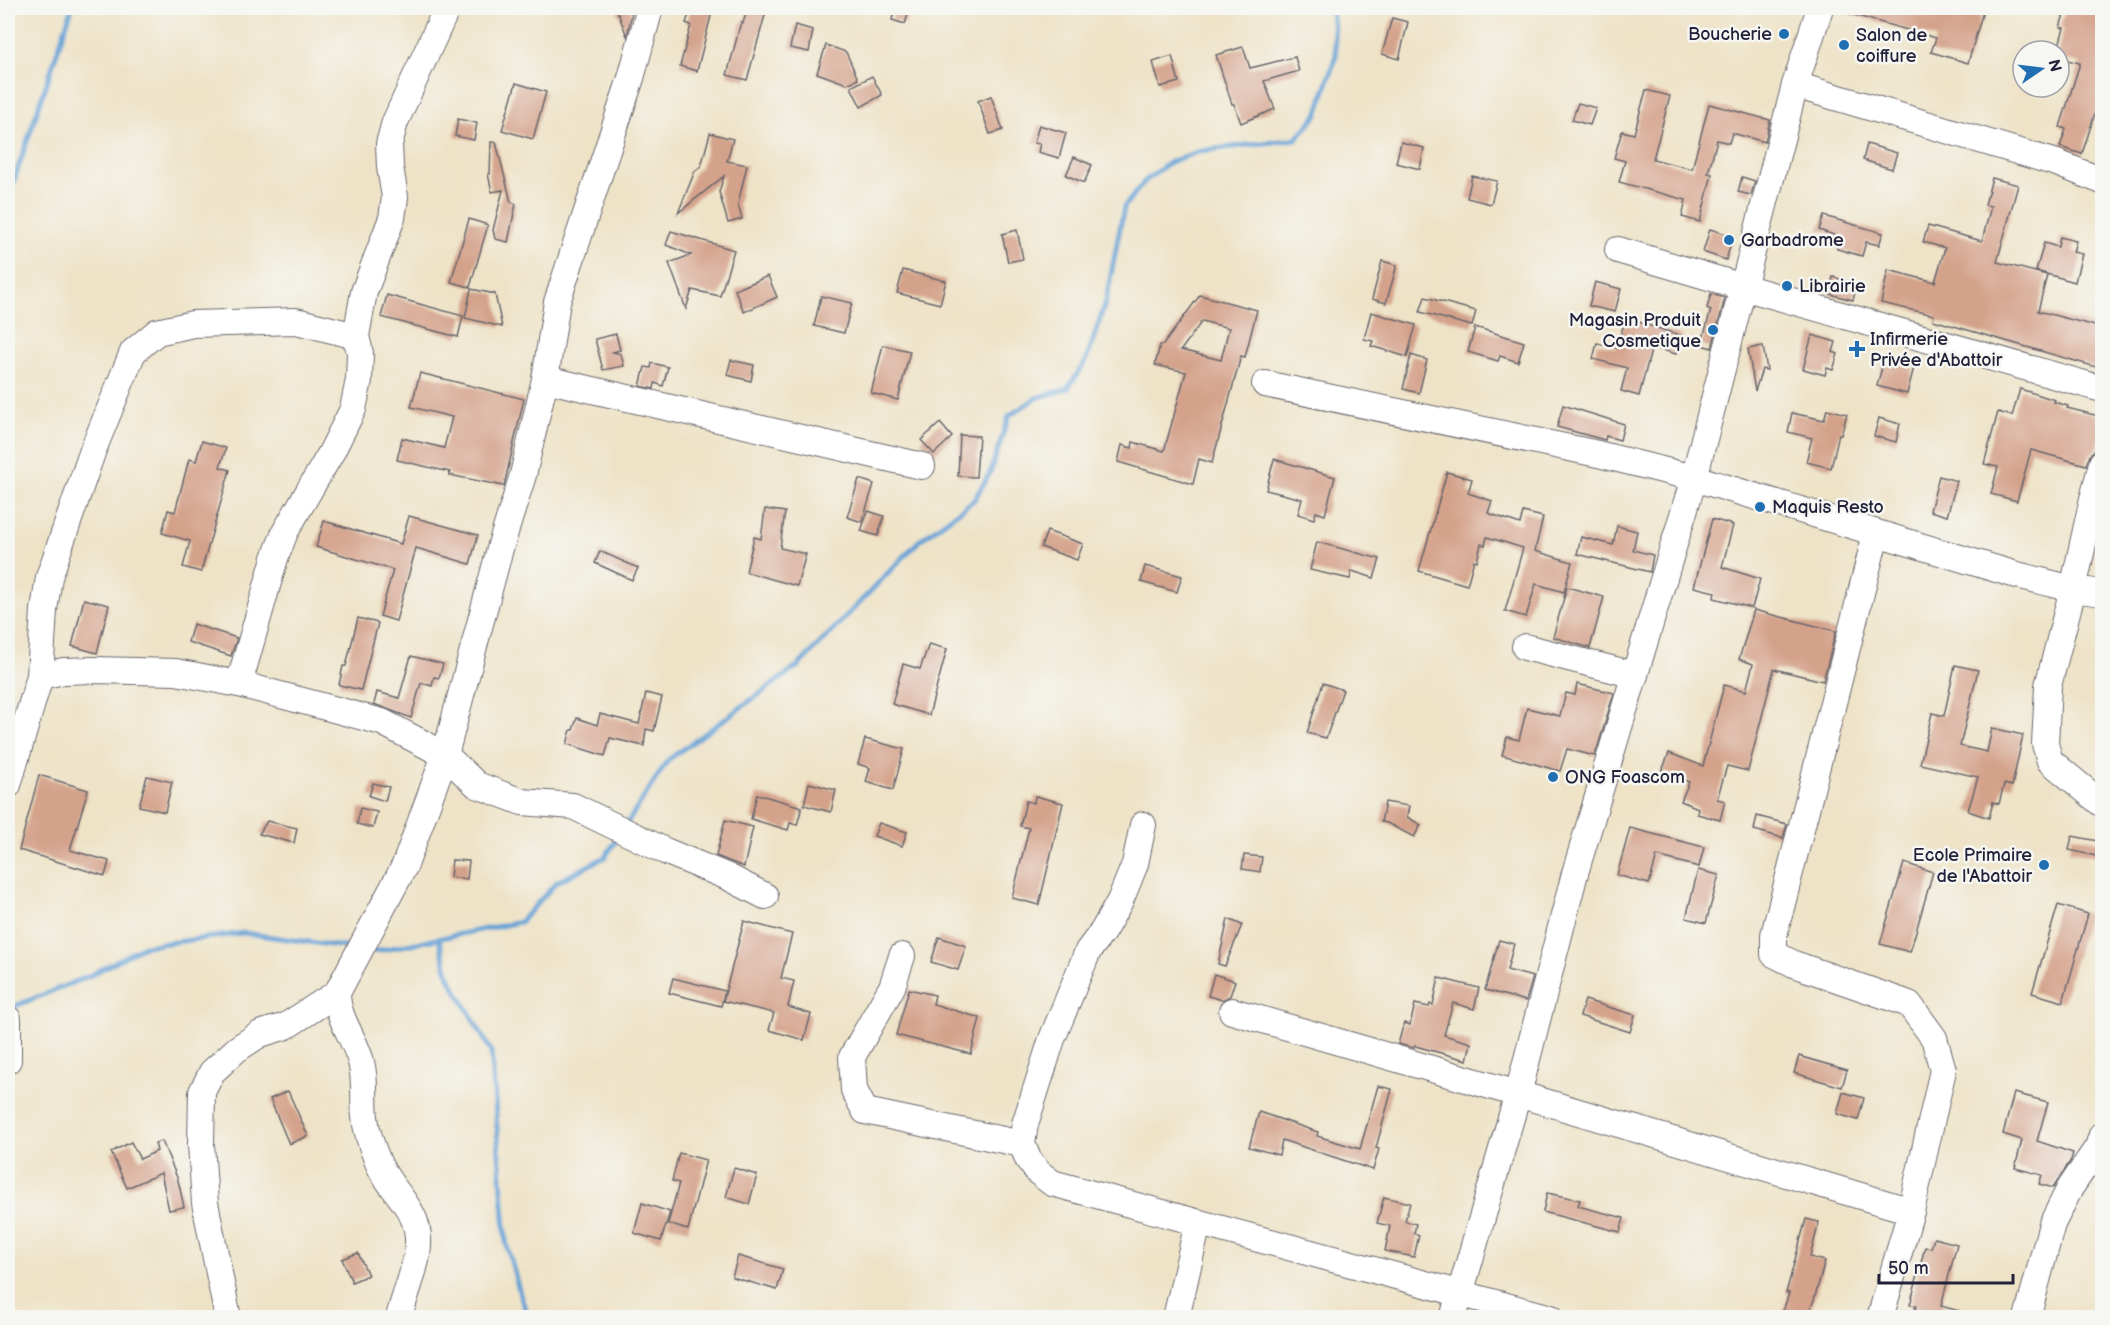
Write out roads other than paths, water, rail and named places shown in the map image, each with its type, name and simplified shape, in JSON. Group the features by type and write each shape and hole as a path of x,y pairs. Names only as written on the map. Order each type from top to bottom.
{"street":[{"path":"239,684 275,558 285,532 331,453 353,409 359,380 360,353 356,336 364,292 393,218 395,197 389,144 395,122 447,8"},
{"path":"228,1317 205,1203 201,1144 202,1092 212,1072 237,1049 260,1034 286,1026 337,993 405,865 445,755 501,545 523,476 545,379 557,302 631,78 650,8"},
{"path":"1456,1305 1518,1094 1575,873 1694,478 1795,85 1820,8"},
{"path":"1795,85 2057,163 2103,181"},
{"path":"1618,250 2103,389"},
{"path":"8,785 40,676 49,577 93,450 134,352 157,332 194,324 296,321 356,336"},
{"path":"545,379 922,466"},
{"path":"1265,384 1598,454 1694,478 1965,560 2073,589 2103,593"},
{"path":"2103,463 2048,686 2045,744 2050,761 2103,804"},
{"path":"1876,534 1774,935 1774,954 1794,964 1909,1004 1934,1038 1943,1070 1911,1211 1880,1317"},
{"path":"1525,647 1635,675"},
{"path":"40,676 64,671 176,672 239,684 382,722 445,755 477,785 522,802 573,806 765,896"},
{"path":"1143,825 1136,864 1120,901 1089,951 1052,1039 1025,1124 1022,1144 1028,1159 1038,1172 1052,1183 1198,1223 1456,1305 1551,1317"},
{"path":"902,956 892,987 852,1057 854,1090 865,1110 1022,1144"},
{"path":"337,993 340,1014 364,1072 365,1118 376,1160 412,1215 415,1224 418,1250 399,1317"},
{"path":"1232,1011 1911,1211"},
{"path":"8,1019 8,1060"},
{"path":"2027,1317 2052,1224 2070,1188 2098,1147 2103,1135"},
{"path":"1176,1317 1198,1223"}],"waterway":[{"path":"8,224 11,189 72,8"},
{"path":"626,825 668,760 798,666 919,541 974,500 990,473 1009,416 1036,398 1067,389 1086,361 1106,301 1124,207 1145,181 1170,162 1200,151 1296,139 1317,115 1336,55 1332,8"},
{"path":"367,950 377,951 520,922 557,882 605,857 619,836"},
{"path":"8,1009 89,976 144,946 244,933 352,948"},
{"path":"439,939 449,977 491,1051 506,1242 521,1298 529,1318"}],"place":[{"name":"Boucherie","path":"1784,34"},
{"name":"Salon de coiffure","path":"1844,45"},
{"name":"Garbadrome","path":"1729,240"},
{"name":"Librairie","path":"1787,286"},
{"name":"Magasin Produit Cosmetique","path":"1713,330"},
{"name":"Infirmerie Privée d'Abattoir","path":"1857,349"},
{"name":"Maquis Resto","path":"1760,507"},
{"name":"ONG Foascom","path":"1553,777"},
{"name":"Ecole Primaire de l'Abattoir","path":"2044,865"}]}
